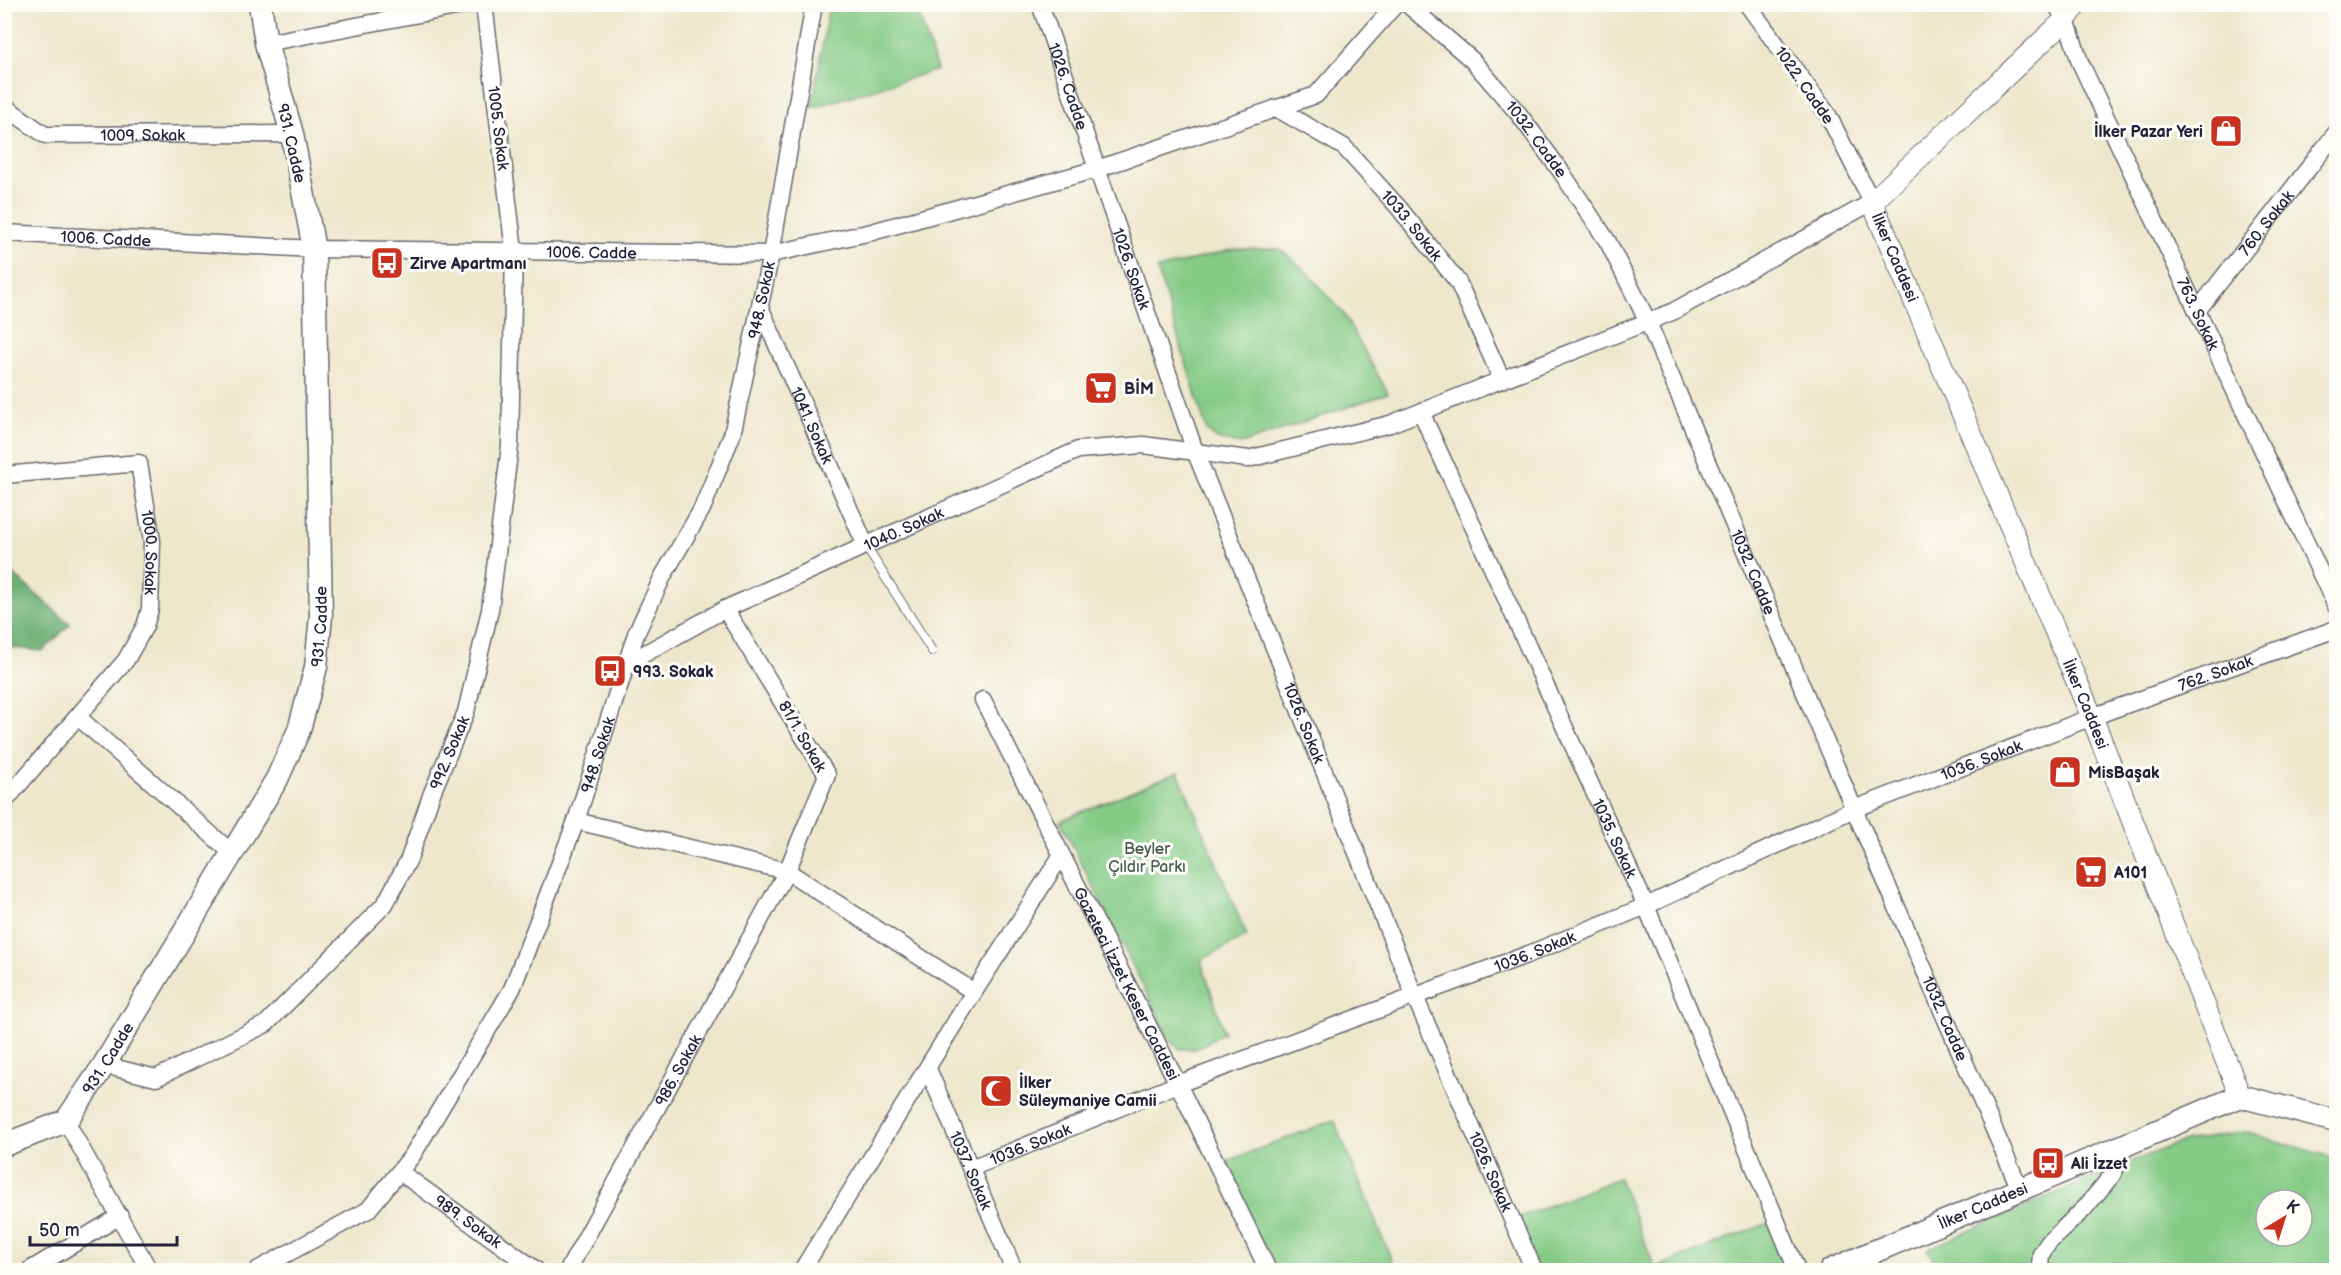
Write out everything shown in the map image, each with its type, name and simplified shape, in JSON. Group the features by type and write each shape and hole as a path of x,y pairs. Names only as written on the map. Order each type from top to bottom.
{"main road":[{"name":"931. Cadde","path":"66,1121 104,1065 277,779 299,730 316,667 321,616 314,249 292,134 266,43 260,4"},
{"path":"2240,1096 2337,1121"},
{"name":"İlker Caddesi","path":"1832,1270 2240,1096"},
{"path":"4,1145 66,1121"}],"street":[{"path":"266,43 384,13 472,4"},
{"name":"1005. Sokak","path":"484,4 514,251"},
{"name":"948. Sokak","path":"257,1270 368,1210 412,1156 512,989 576,821 636,634 663,576 702,509 732,435 771,254 814,4"},
{"name":"1026. Cadde","path":"1040,4 1097,169"},
{"path":"1097,169 1316,95 1396,4"},
{"name":"1032. Cadde","path":"1407,4 1472,60 1518,113 1560,170 1608,242 1648,322 1854,809 2020,1189"},
{"name":"1022. Cadde","path":"1748,4 1828,115 1872,202"},
{"name":"İlker Caddesi","path":"2066,9 1872,202 2092,717 2240,1096"},
{"name":"763. Sokak","path":"2066,9 2080,62 2337,606"},
{"name":"1009. Sokak","path":"4,106 45,135 292,134"},
{"name":"1033. Sokak","path":"1276,108 1344,147 1400,208 1458,282 1502,380"},
{"name":"760. Sokak","path":"2197,311 2337,133"},
{"name":"1006. Cadde","path":"4,233 314,249 771,254 872,232 1097,169"},
{"name":"1026. Sokak","path":"1097,169 1195,451 1415,997 1534,1270"},
{"name":"1040. Sokak","path":"626,664 725,609 1078,450 1143,445 1248,459 1390,424 1672,312 1872,202"},
{"name":"992. Sokak","path":"104,1065 156,1078 266,1024 385,904 409,859 432,793 466,712 490,610 510,445 514,251"},
{"name":"1041. Sokak","path":"760,307 865,544"},
{"name":"1035. Sokak","path":"1421,412 1646,906 1797,1270"},
{"name":"1000. Sokak","path":"4,475 139,463 152,541 150,609 145,626 131,652 4,802"},
{"name":"81/1. Sokak","path":"725,609 828,775 787,871"},
{"name":"762. Sokak","path":"2092,717 2337,630"},
{"name":"Gazeteci İzzet Keser Caddesi","path":"983,700 1178,1084 1268,1270"},
{"path":"78,717 232,853"},
{"name":"1036. Sokak","path":"971,1168 1178,1084 1415,997 1646,906 1854,809 2092,717"},
{"path":"576,821 787,871 974,992"},
{"path":"802,1270 1061,856"},
{"name":"986. Sokak","path":"568,1270 787,871"},
{"name":"1037. Sokak","path":"928,1068 1014,1270"},
{"path":"66,1121 149,1270"},
{"path":"2042,1270 2041,1254 2049,1242 2084,1209 2113,1174 2126,1144"},
{"name":"989. Sokak","path":"400,1172 536,1270"},
{"path":"30,1270 120,1216"}],"lane":[{"path":"865,544 932,651"}],"shaded area":[{"path":"2313,5 2336,5 2336,19 2319,7"}],"green space":[{"path":"829,5 916,5 937,70 812,108"},
{"path":"1235,249 1280,249 1306,271 1343,313 1388,393 1241,444 1217,439 1207,431 1157,269"},
{"path":"5,567 70,624 43,651 5,647"},
{"name":"Beyler Çıldır Parkı","path":"1178,772 1247,936 1201,960 1224,1032 1196,1049 1180,1049 1171,1042 1060,821"},
{"path":"1334,1120 1396,1270 1268,1270 1217,1165"},
{"path":"2244,1132 2336,1158 2336,1270 1939,1270 1927,1249 2127,1163 2182,1142"},
{"path":"1619,1178 1655,1268 1776,1220 1797,1270 1534,1270 1512,1220"}],"place":[{"name":"İlker Pazar Yeri","path":"2226,131"},
{"name":"Zirve Apartmanı","path":"387,263"},
{"name":"BİM","path":"1101,388"},
{"name":"993. Sokak","path":"610,671"},
{"name":"MisBaşak","path":"2065,772"},
{"name":"A101","path":"2091,872"},
{"name":"İlker Süleymaniye Camii","path":"996,1091"},
{"name":"Ali İzzet","path":"2048,1163"}]}
